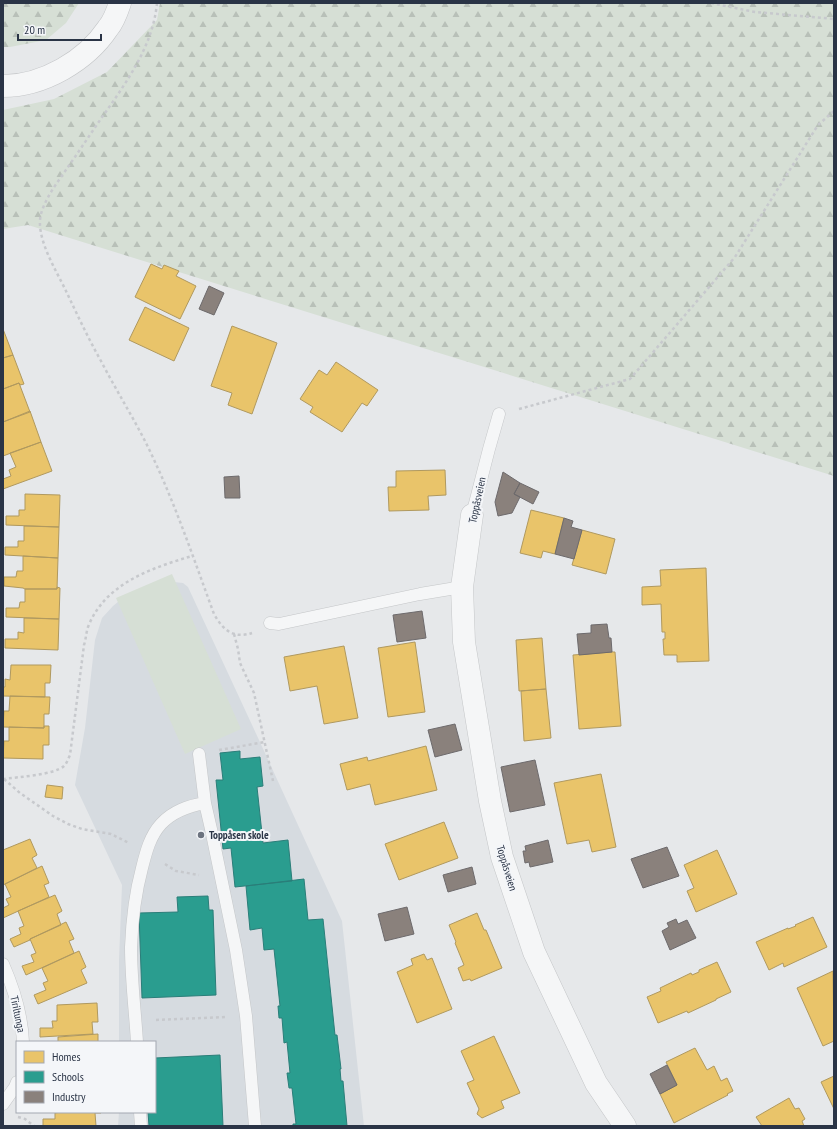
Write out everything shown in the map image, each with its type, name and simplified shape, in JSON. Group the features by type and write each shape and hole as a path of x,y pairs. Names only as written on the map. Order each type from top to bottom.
{"street":[{"path":"3,86 32,82 55,73 76,61 94,47 109,28 120,3"},
{"name":"Toppåsveien","path":"472,516 462,587 464,642 490,801 502,857 534,952 596,1083 625,1126"}],"lane":[{"name":"Toppåsveien","path":"472,516 499,414"},
{"path":"270,623 279,624 420,594 462,587"},
{"path":"199,754 204,803 211,829 236,950 246,1016 255,1126"},
{"path":"137,1041 132,947 137,887 146,852 152,838 162,823 174,813 185,807 204,803"},
{"name":"Tiriltunga","path":"3,964 18,1002 23,1041"},
{"path":"3,1104 16,1084"},
{"path":"140,1113 141,1126"}],"path":[{"path":"157,3 152,31 142,55 125,84 46,200 41,214 40,225 45,246 80,321 150,453 173,503 214,614 224,629 234,634 244,635 254,632 264,628 270,623"},
{"path":"711,3 755,12 834,19"},
{"path":"499,414 630,380 734,257 818,125 834,111"},
{"path":"3,779 48,772 65,766 70,755 84,645 88,628 96,612 105,600 125,583 147,571 192,556"},
{"path":"234,634 240,663 254,692 273,781"},
{"path":"199,754 265,742"},
{"path":"3,779 53,816 68,824 82,829 111,834 146,852"},
{"path":"136,1021 246,1016"}],"shaded area":[{"name":"Toppåsen skole","path":"174,582 183,583 188,587 342,921 364,1126 118,1126 119,1113 156,1113 156,1041 119,1041 119,960 122,885 75,785 85,728 95,640 102,618 124,597"}],"green space":[{"path":"3,3 79,3 66,23 46,40 3,47"},
{"path":"160,3 834,3 834,476 28,225 3,229 3,110 54,99 107,72 157,20"},
{"path":"172,574 241,729 185,754 116,598"}],"building: Homes":[{"path":"151,264 162,269 164,265 179,271 176,276 196,286 180,319 135,297"},
{"path":"145,307 189,328 174,361 129,340"},
{"path":"232,326 277,343 252,414 228,405 232,393 211,386"},
{"path":"3,329 13,355 3,358"},
{"path":"13,355 24,384 20,385 19,383 3,389 3,358"},
{"path":"336,362 378,390 367,406 362,403 342,432 310,412 313,407 300,399 319,370 327,375"},
{"path":"19,383 30,412 3,422 3,389"},
{"path":"30,411 41,442 3,456 3,422"},
{"path":"41,442 52,471 3,489 3,479 11,476 9,470 16,467 10,453"},
{"path":"445,470 446,495 428,496 429,510 389,511 388,487 396,487 396,471"},
{"path":"25,494 60,495 59,527 6,525 6,516 19,516 19,510 25,510"},
{"path":"531,510 564,518 555,554 543,551 541,558 520,553"},
{"path":"24,526 59,527 58,558 5,555 5,547 18,547 18,541 24,541"},
{"path":"582,530 615,539 606,574 572,565"},
{"path":"23,556 58,558 57,589 25,589 4,586 4,577 16,577 17,571 23,571"},
{"path":"706,568 709,661 677,662 677,655 664,655 663,639 665,639 665,632 662,632 661,604 642,605 642,587 661,586 660,570"},
{"path":"57,587 60,588 59,619 6,617 6,608 19,608 20,602 25,602 25,589 57,589"},
{"path":"24,618 59,619 58,650 5,648 5,639 18,639 18,632 24,633"},
{"path":"542,638 546,689 519,691 516,640"},
{"path":"415,642 425,712 388,717 378,648"},
{"path":"344,646 358,718 324,724 317,686 290,691 284,657"},
{"path":"615,652 621,726 579,729 573,655"},
{"path":"11,665 51,665 50,683 45,683 45,697 3,696 5,679 10,680"},
{"path":"546,689 551,738 524,741 521,691"},
{"path":"10,696 50,697 49,714 44,714 44,728 3,727 4,711 9,711"},
{"path":"44,726 49,726 49,745 43,745 43,759 3,758 4,741 9,741 9,727 44,728"},
{"path":"426,746 437,790 375,805 370,784 347,790 340,764 367,757 368,761"},
{"path":"601,774 616,847 592,852 589,840 567,844 554,783"},
{"path":"47,785 63,787 62,799 45,797"},
{"path":"444,822 458,858 399,880 385,844"},
{"path":"30,839 37,855 32,858 37,868 3,885 3,850"},
{"path":"717,850 737,894 696,912 687,891 694,888 684,865"},
{"path":"42,866 49,883 44,885 49,897 3,918 3,908 9,905 6,899 11,897 5,884"},
{"path":"55,895 62,911 57,914 61,925 14,947 10,939 21,934 19,928 24,926 18,911"},
{"path":"477,913 502,968 471,981 470,979 463,981 458,968 464,965 449,925"},
{"path":"813,917 827,947 784,967 783,963 769,970 756,942 796,926 795,925"},
{"path":"66,922 74,939 69,941 74,953 26,975 22,966 34,962 31,955 36,953 30,939"},
{"path":"79,951 86,967 81,970 87,983 38,1004 34,995 46,990 43,983 48,981 42,968"},
{"path":"424,954 427,960 432,958 452,1009 417,1023 397,972 413,965 411,959"},
{"path":"717,962 731,992 688,1013 687,1011 658,1023 647,997 661,991 660,988 691,973 692,975 699,972 699,970"},
{"path":"833,971 834,1041 823,1046 797,988"},
{"path":"97,1003 98,1022 92,1022 93,1034 40,1037 40,1028 53,1028 52,1021 57,1021 57,1005"},
{"path":"98,1034 98,1041 58,1041 58,1037"},
{"path":"494,1036 520,1093 501,1101 504,1108 482,1118 477,1114 479,1109 467,1083 474,1080 461,1051"},
{"path":"695,1048 707,1070 714,1066 721,1081 727,1078 733,1091 674,1123 660,1094 677,1085 666,1062"},
{"path":"834,1076 834,1109 821,1082"},
{"path":"789,1098 795,1109 799,1108 805,1119 802,1121 804,1126 762,1126 756,1117"},
{"path":"55,1113 95,1113 96,1126 43,1126 43,1119 55,1119"}],"building: Schools":[{"path":"240,751 240,759 260,757 263,786 257,787 263,843 288,840 292,881 235,887 231,848 223,849 216,780 223,780 220,753"},
{"path":"304,879 308,920 323,919 335,1035 337,1035 347,1126 293,1126 293,1124 296,1124 292,1088 289,1088 287,1073 290,1073 287,1042 284,1043 282,1018 279,1018 278,1006 280,1006 274,949 264,950 262,928 250,930 246,886"},
{"path":"208,896 209,910 213,910 216,995 142,998 139,913 178,912 177,897"},
{"path":"220,1055 223,1126 149,1126 148,1113 156,1113 156,1058"}],"building: Industry":[{"path":"209,286 224,293 214,315 199,309"},
{"path":"503,472 520,483 514,494 520,497 512,513 498,516 495,502"},
{"path":"239,476 240,498 225,498 224,477"},
{"path":"520,483 539,492 533,504 514,494"},
{"path":"564,518 573,521 571,527 582,530 574,559 555,554"},
{"path":"422,611 426,638 397,642 393,615"},
{"path":"607,624 609,638 611,638 612,652 579,655 577,634 591,633 591,625"},
{"path":"455,724 462,750 435,757 428,730"},
{"path":"535,760 545,805 510,812 501,767"},
{"path":"548,840 553,862 530,867 529,862 525,863 523,851 526,851 525,846"},
{"path":"667,847 679,876 643,888 631,859"},
{"path":"472,867 476,884 448,892 443,875"},
{"path":"407,907 414,934 385,941 378,914"},
{"path":"676,919 678,924 687,920 696,938 670,950 662,931 669,927 667,923"},
{"path":"667,1065 677,1085 660,1094 650,1074"}],"place":[{"name":"Toppåsen skole","path":"201,835"}]}
